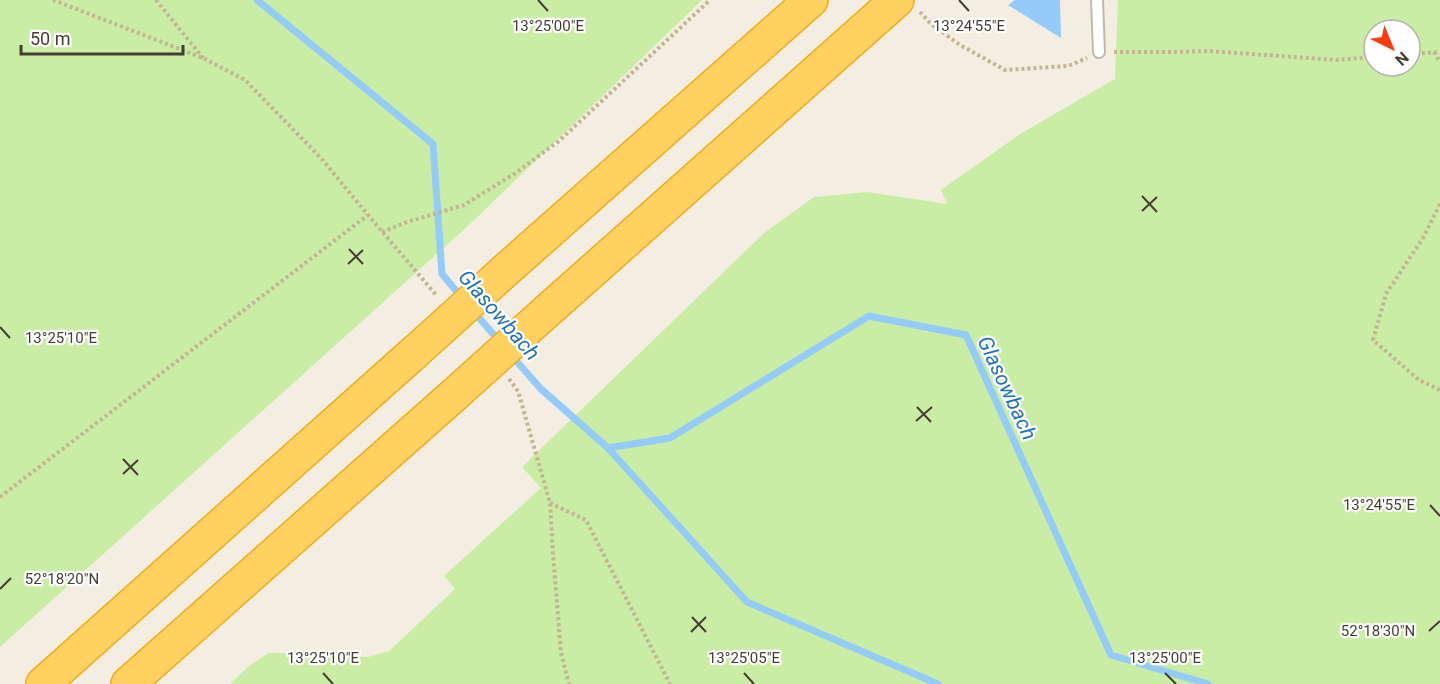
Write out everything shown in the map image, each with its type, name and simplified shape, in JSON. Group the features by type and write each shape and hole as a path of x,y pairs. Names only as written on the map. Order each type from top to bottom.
{"highway":[{"path":"43,684 811,0"},
{"path":"128,684 870,24 907,4"}],"lane":[{"path":"1096,0 1099,52"}],"path":[{"path":"53,0 203,58 245,80 321,157 382,232 406,222 464,205 514,174 559,141 710,0"},
{"path":"156,0 203,58"},
{"path":"907,4 960,45 1005,70 1068,66 1099,52 1209,51 1336,60 1362,58"},
{"path":"1434,52 1440,62"},
{"path":"1422,53 1440,52"},
{"path":"1440,204 1423,238 1386,294 1372,340 1419,380 1440,390"},
{"path":"0,497 368,216"},
{"path":"530,429 550,503 561,652 569,684"},
{"path":"550,503 586,520 670,684"}],"green space":[{"path":"0,0 702,0 470,224 0,647"},
{"path":"1118,0 1440,0 1440,684 230,684 249,666 269,653 368,657 389,651 455,589 444,576 541,488 522,467 764,233 814,197 867,192 947,204 941,190 1020,134 1115,79"}],"water":[{"path":"1015,0 1060,0 1061,38 1008,5"}],"waterway":[{"name":"Glasowbach","path":"257,0 433,144 442,274 463,299"},
{"name":"Glasowbach","path":"474,312 500,342"},
{"name":"Glasowbach","path":"511,355 541,389 608,448 670,438 869,316 966,335 1111,655 1208,684"},
{"name":"Glasowbach","path":"608,448 747,602 938,684"}]}
